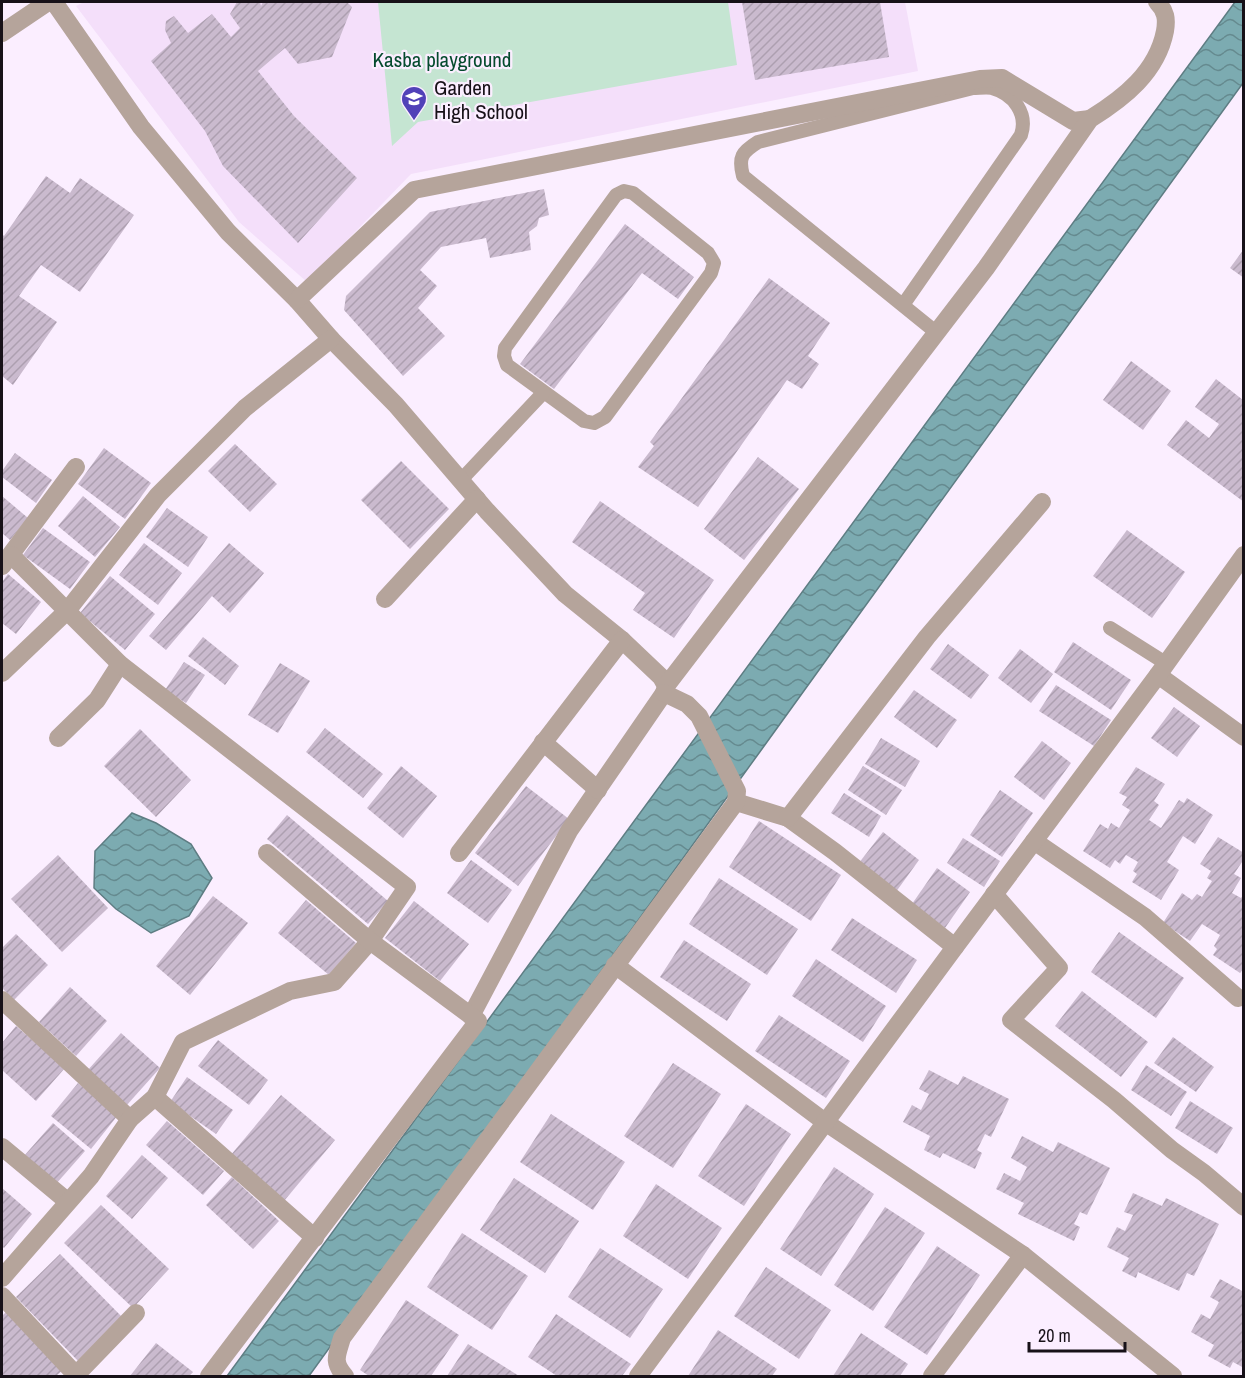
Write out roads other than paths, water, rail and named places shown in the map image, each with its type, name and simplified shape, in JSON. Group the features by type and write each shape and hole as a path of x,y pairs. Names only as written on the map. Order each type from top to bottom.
{"street":[{"path":"2,33 48,2"},
{"path":"54,2 141,127 228,232 297,300 331,339 396,405 477,499 565,594 622,640 661,677 665,690 687,704 699,716 736,797 788,818 835,852 955,947"},
{"path":"471,1016 569,831 665,690 986,268 1090,119 1115,103 1144,76 1162,48 1166,22 1164,9 1157,2"},
{"path":"297,300 414,190 849,111 980,79 1002,78 1072,122 1090,119"},
{"path":"2,673 67,611 158,495 245,408 331,339"},
{"path":"2,1278 91,1176 130,1119 156,1097 183,1042 290,991 334,982 370,941 407,887 120,664 67,611 6,560 76,467"},
{"path":"385,599 477,499"},
{"path":"788,818 927,637 1042,502"},
{"path":"638,1377 1244,555"},
{"path":"459,853 622,640"},
{"path":"58,738 97,700 120,664"},
{"path":"1162,669 1244,737"},
{"path":"543,742 598,790"},
{"path":"345,1377 337,1367 336,1356 342,1338 736,797"},
{"path":"1034,841 1144,917 1238,998"},
{"path":"208,1377 478,1021 370,941 267,854"},
{"path":"994,894 1059,968 1011,1020 1114,1100 1244,1207"},
{"path":"615,965 825,1122 1023,1256 1173,1377"},
{"path":"2,1000 130,1119"},
{"path":"156,1097 315,1238"},
{"path":"2,1147 67,1201"},
{"path":"932,1377 1023,1256"},
{"path":"2,1296 76,1375 136,1314"}],"lane":[{"path":"903,305 1021,135 1023,114 1017,104 1007,95 992,88 973,88 849,111 758,142 748,148 742,156 740,165 743,176 937,333"},
{"path":"624,192 633,193 708,253 714,263 711,273 605,417 594,423 584,421 543,393 507,365 504,356 505,348 616,195 624,192"},
{"path":"461,480 543,393"},
{"path":"1110,628 1162,669"}],"water":[{"path":"1235,2 1243,2 1243,83 309,1376 227,1376"},
{"path":"132,813 156,823 191,844 212,878 189,916 151,933 116,909 94,888 95,851"}],"place":[{"name":"Garden High School","path":"414,122"}],"park label":[{"name":"Kasba playground","path":"442,59"}]}
